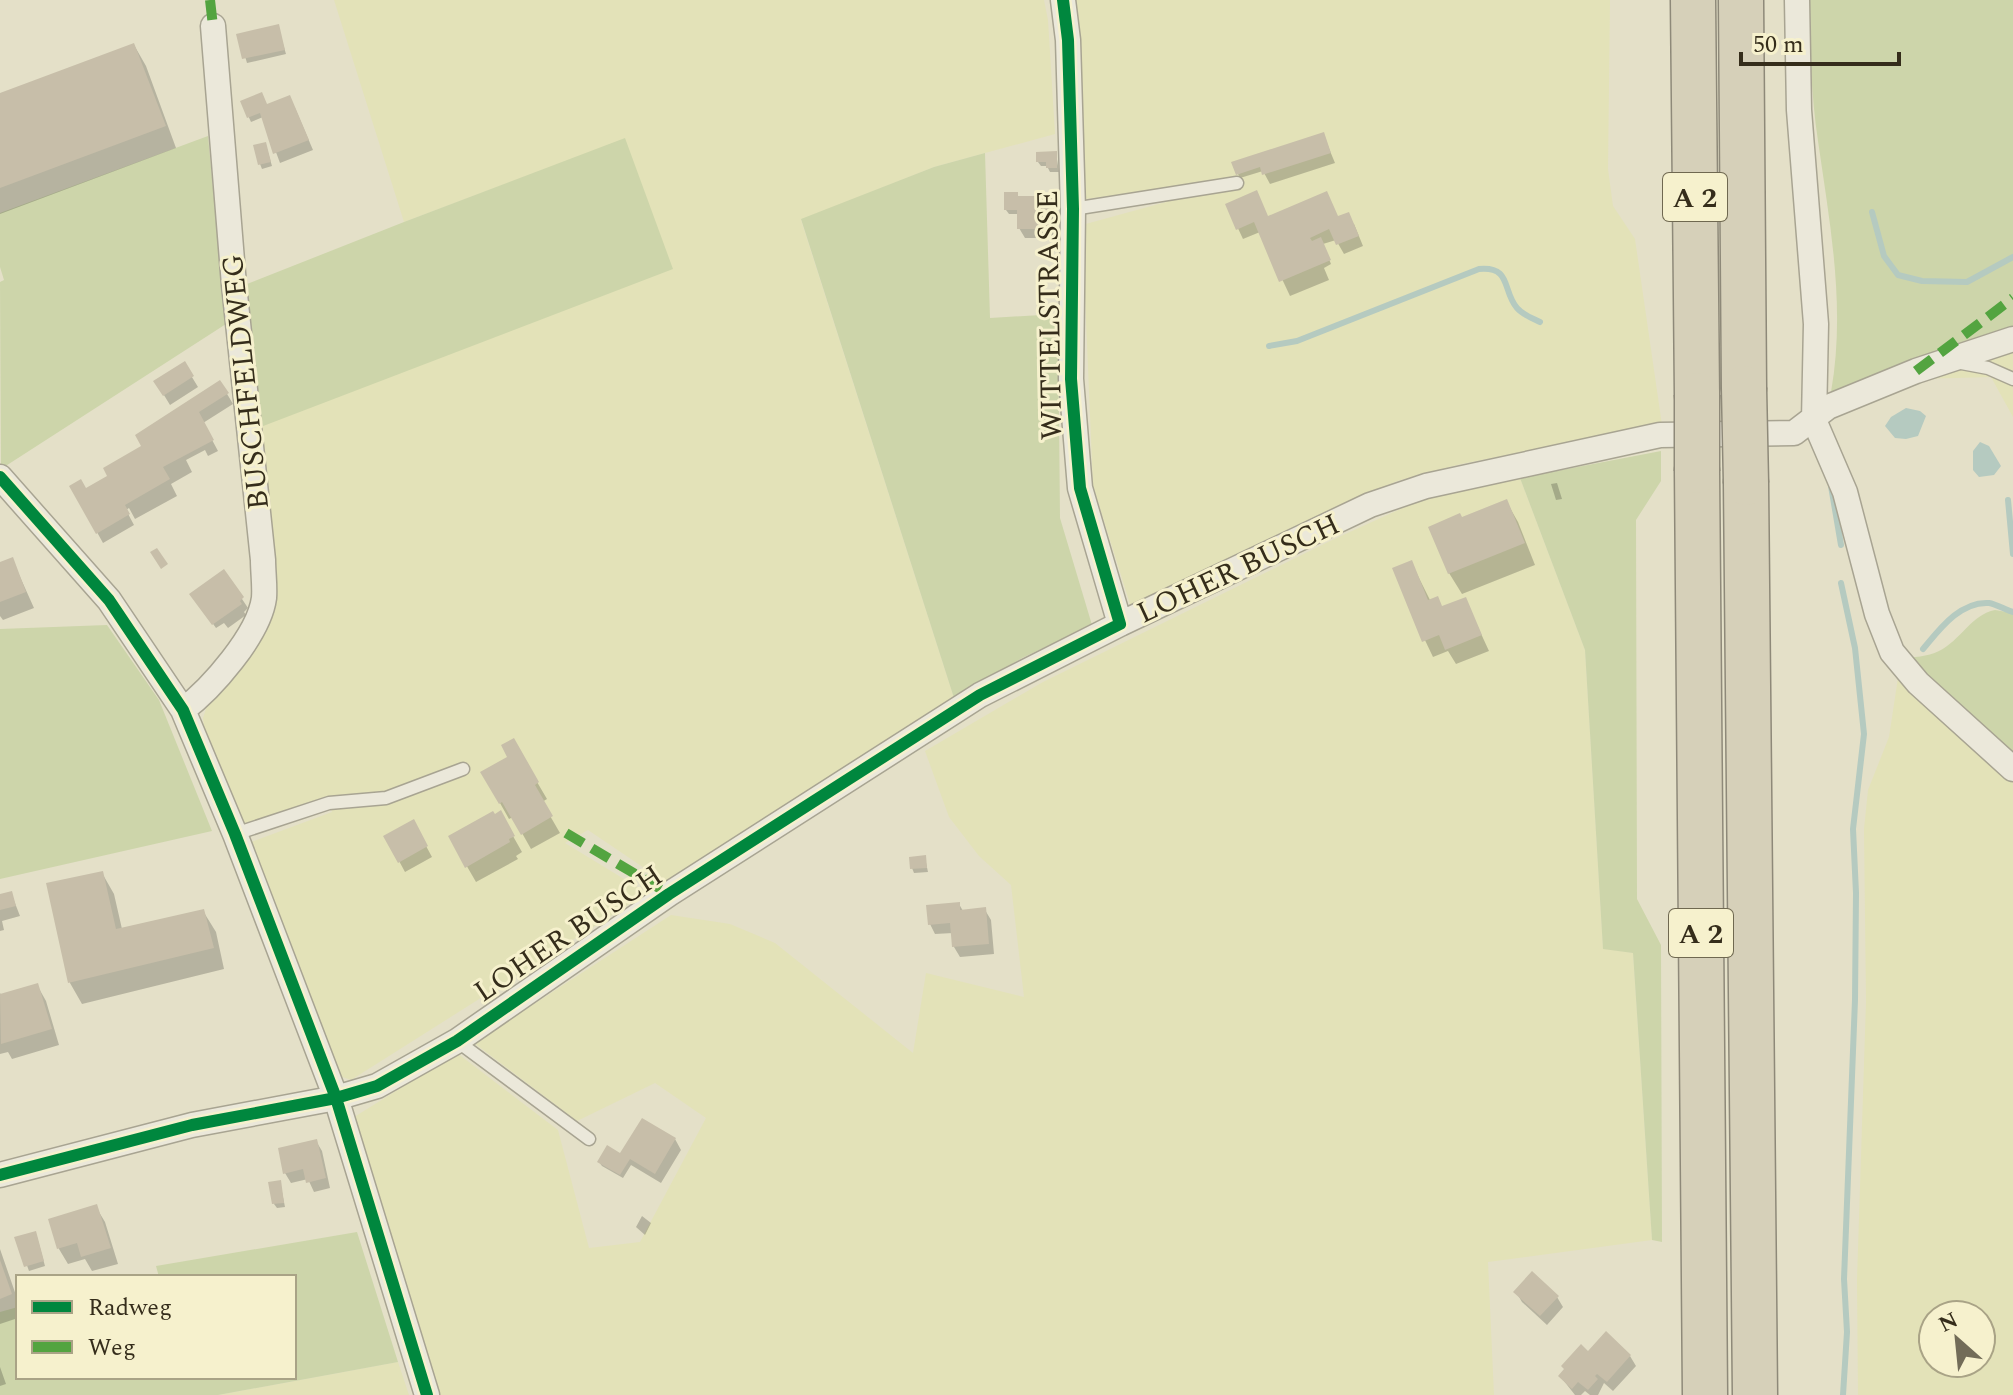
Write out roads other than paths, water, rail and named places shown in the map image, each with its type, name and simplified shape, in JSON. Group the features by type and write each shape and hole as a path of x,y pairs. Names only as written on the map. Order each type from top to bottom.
{"highway":[{"name":"A 2","path":"1693,0 1705,1395"},
{"name":"A 2","path":"1741,0 1755,1395"}],"street":[{"name":"WITTELSTRASSE","path":"1063,0 1068,40 1073,209 1071,379 1080,488 1120,624"},
{"path":"1797,0 1799,110 1816,324 1814,420 1845,492 1877,614 1892,652 1918,683 2013,769"},
{"name":"BUSCHFELDWEG","path":"183,710 199,698 241,647 264,600 263,560 234,285 213,26"},
{"name":"LOHER BUSCH","path":"3,1168 192,1125 336,1098 377,1086 457,1041 669,894 980,695 1120,624 1370,505 1426,486 1660,435 1794,433 1828,407 2013,339"},
{"path":"0,477 109,600 183,710 235,834 336,1098 427,1395"}],"lane":[{"path":"1073,209 1237,183"},
{"path":"1949,360 1988,368 2013,379"},
{"path":"235,834 329,803 386,798 463,769"},
{"path":"457,1041 589,1139"}],"waterway":[{"path":"1872,212 1884,256 1898,275 1922,281 1967,282 2013,257"},
{"path":"1269,346 1297,341 1479,269 1497,271 1517,308 1540,322"},
{"path":"1831,486 1841,545"},
{"path":"2008,500 2013,554"},
{"path":"1841,583 1855,648 1864,734 1853,829 1855,1000 1844,1279 1847,1332 1843,1395"},
{"path":"1923,649 1951,618 1969,607 1989,603 2013,612"}]}
